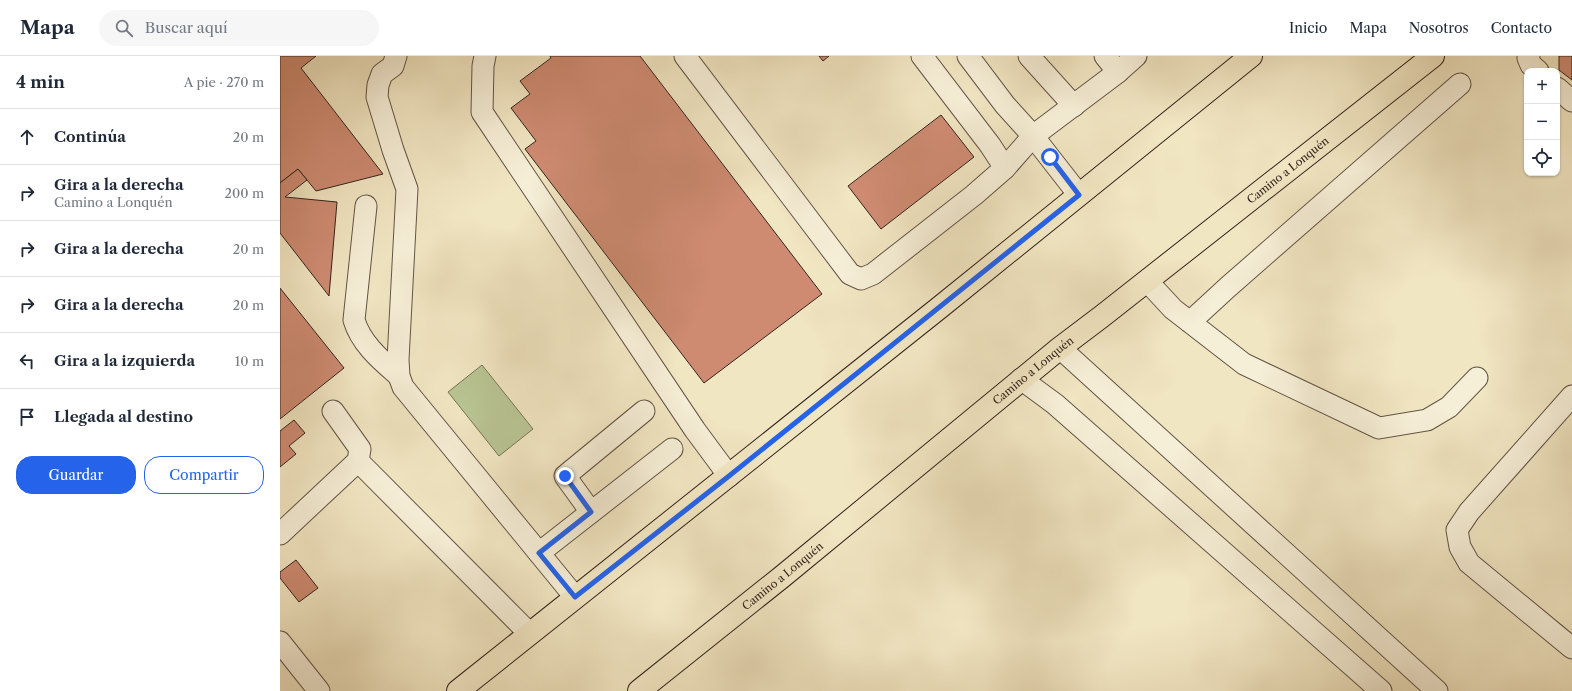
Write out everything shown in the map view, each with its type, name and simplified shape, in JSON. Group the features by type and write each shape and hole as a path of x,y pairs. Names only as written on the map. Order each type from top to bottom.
{"main road":[{"path":"458,691 529,633 729,476 1251,56"},
{"name":"Camino a Lonquén","path":"639,691 783,576 1021,379 1432,56"}],"street":[{"path":"396,56 393,66 382,74 378,85 377,97 406,189 398,360 399,376 403,387 575,597"},
{"path":"485,56 483,66 482,112 695,430 729,476"},
{"path":"685,56 850,274 861,279 873,274 974,195 1005,168 1033,136 1118,72 1136,56"},
{"path":"922,56 990,145 1005,168"},
{"path":"968,56 1005,105 1033,136 1079,195"},
{"path":"1029,56 1074,106"},
{"path":"1105,56 1118,72"},
{"path":"1529,56 1528,58 1531,65 1534,68"},
{"path":"1190,322 1228,286 1460,84"},
{"path":"1560,91 1572,101"},
{"path":"366,206 354,320 356,328 377,357 399,376"},
{"path":"1147,281 1172,309 1244,364 1379,428 1427,420 1449,407 1477,378"},
{"path":"1060,348 1437,691"},
{"path":"1021,379 1055,404 1381,691"},
{"path":"1572,396 1468,512 1457,530 1460,547 1469,563 1572,648"},
{"path":"280,534 358,461 360,449 333,411"},
{"path":"591,512 565,476 644,411"},
{"path":"539,553 672,450"},
{"path":"358,461 529,633"},
{"path":"280,642 319,691"}],"green space":[{"path":"482,365 533,429 499,456 448,392"}],"building":[{"path":"280,56 316,56 301,68 383,174 316,191 298,169 280,183"},
{"path":"550,56 640,56 822,294 704,383 525,149 536,141 511,108 530,94 520,81 551,58"},
{"path":"819,56 829,56 823,61"},
{"path":"1559,56 1572,56 1572,80 1560,71"},
{"path":"941,115 974,157 881,229 848,186"},
{"path":"298,169 307,180 285,197 337,202 329,296 280,233 280,183"},
{"path":"280,288 344,368 280,419"},
{"path":"294,420 305,433 289,446 296,454 280,467 280,431"},
{"path":"296,560 318,588 299,602 280,578 280,572"}],"route":[{"path":"565,476 591,512 539,553 575,597 729,476 1079,195 1050,157"}]}
